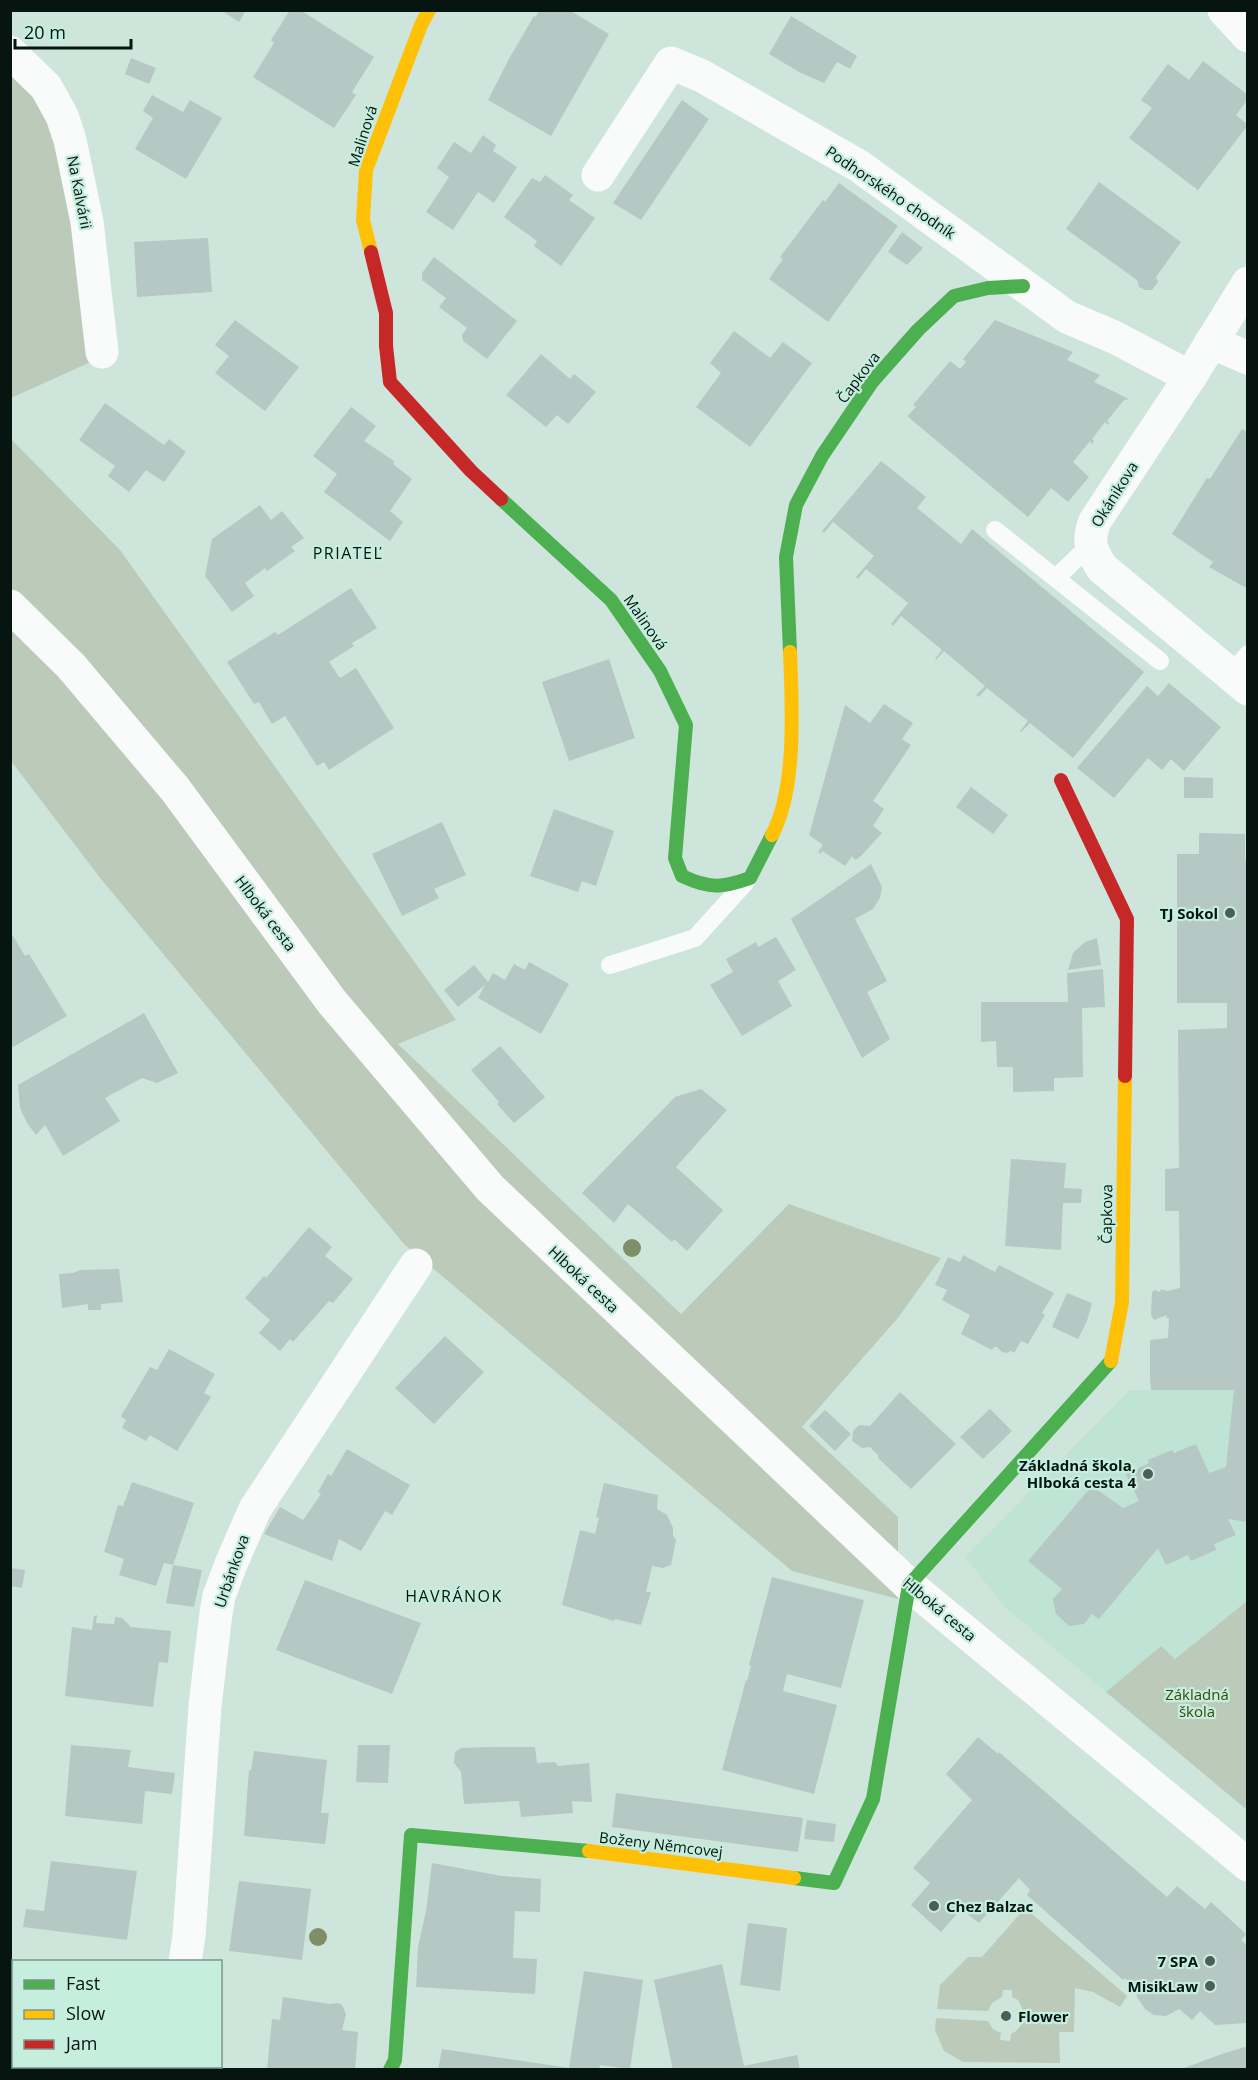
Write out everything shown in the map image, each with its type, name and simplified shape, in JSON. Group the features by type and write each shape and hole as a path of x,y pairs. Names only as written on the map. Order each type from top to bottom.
{"street":[{"name":"Malinová","path":"429,10 421,25 366,170 363,220 386,313 386,346 390,382 471,471 611,600 660,671 686,724 675,858 682,876 701,886 722,888 750,878"},
{"path":"1224,10 1248,36"},
{"name":"Na Kalvárii","path":"10,52 46,87 65,124 87,222 102,352"},
{"name":"Podhorského chodník","path":"598,175 671,63 702,75 859,166 1067,317 1114,337 1190,377"},
{"name":"Okánikova","path":"1242,673 1102,568 1090,545 1090,532 1248,283"},
{"name":"Čapkova","path":"750,878 778,825 788,781 793,717 786,557 796,505 822,456 872,382 918,330 954,296 988,288 1023,286"},
{"path":"1211,342 1248,358"},
{"name":"Hlboká cesta","path":"10,606 71,666 175,789 332,1002 490,1188 909,1585 1248,1865"},
{"name":"Čapkova","path":"909,1585 1111,1364 1122,1302 1127,919 1061,780"},
{"name":"Urbánkova","path":"185,1960 190,1925 205,1706 219,1596 243,1533 255,1509 416,1265"},
{"name":"Boženy Němcovej","path":"390,2070 395,2060 396,2049 411,1835 603,1852 834,1883 873,1799 909,1585"}],"lane":[{"path":"995,530 1160,661"},
{"path":"1056,578 1090,545"},
{"path":"610,965 694,938 750,878"}],"shaded area":[{"name":"Základná škola, Hlboká cesta 4","path":"1130,1390 1247,1390 1247,1601 1175,1659 1161,1646 1106,1692 1005,1607 965,1557"}],"green space":[{"path":"10,60 55,117 93,361 11,398"},
{"path":"10,438 120,550 456,1020 398,1044 681,1314 789,1204 941,1258 897,1319 802,1427 898,1517 898,1599 792,1571 404,1244 101,879 11,761"},
{"name":"Základná škola","path":"1247,1601 1247,1810 1106,1692 1161,1646 1175,1659"},
{"path":"1025,1908 1127,1996 1120,2007 1093,1992 1075,1988 1074,2032 1059,2032 1060,2063 963,2062 944,2051 935,2030 936,2018 988,2021 993,2029 1001,2033 1000,2040 1010,2041 1011,2034 1024,2022 1030,2022 1030,2013 1024,2012 1018,2000 1012,1997 1012,1990 1003,1990 1002,1997 992,2003 988,2011 937,2009 940,1985 968,1957 982,1957"}],"building":[{"path":"221,10 246,10 239,22"},
{"path":"290,10 300,10 374,57 352,92 356,95 334,128 253,77 274,43 271,40"},
{"path":"539,10 569,10 609,34 551,136 488,100 510,57"},
{"path":"791,16 857,56 850,69 837,62 824,83 799,72 769,54"},
{"path":"131,58 156,68 149,84 125,74"},
{"path":"1203,61 1248,95 1248,99 1236,115 1248,125 1198,190 1129,138 1152,108 1141,100 1168,64 1189,80"},
{"path":"152,95 183,112 190,100 222,118 186,179 135,149 153,118 143,111"},
{"path":"682,100 709,119 641,220 613,203"},
{"path":"483,135 496,145 493,151 517,167 494,203 478,192 453,230 426,212 449,177 437,168 454,142 471,153"},
{"path":"545,175 573,195 569,200 595,218 561,266 534,246 537,241 504,217 532,178 540,182"},
{"path":"1099,182 1181,242 1156,277 1158,282 1152,290 1139,287 1137,280 1066,229"},
{"path":"839,183 898,226 828,322 769,279 783,259 780,257 823,200 825,202"},
{"path":"902,232 923,248 907,265 888,252"},
{"path":"208,238 212,292 137,297 134,242"},
{"path":"434,257 517,321 487,359 463,341 462,335 467,328 439,307 446,298 422,280 422,273"},
{"path":"235,320 299,367 265,411 215,373 229,356 215,345"},
{"path":"995,320 1073,352 1067,360 1100,375 1094,382 1129,399 1124,400 1107,421 1108,425 1105,422 1092,439 1094,441 1092,444 1090,441 1073,462 1089,477 1068,502 1051,488 1028,517 907,416 916,407 913,405 950,361 960,369 966,362 963,359"},
{"path":"734,331 770,358 783,342 812,363 750,447 696,407 721,373 710,363"},
{"path":"541,354 570,379 574,374 596,392 568,424 557,415 546,427 506,395"},
{"path":"105,403 164,445 169,439 186,452 164,482 146,470 129,492 108,476 115,466 79,440"},
{"path":"351,407 376,426 364,441 394,461 393,464 412,479 390,511 403,522 390,541 324,492 337,474 313,456"},
{"path":"1242,429 1248,433 1248,589 1209,567 1213,562 1172,534 1207,478 1210,479"},
{"path":"881,461 926,497 917,508 961,544 972,529 1144,672 1073,758 1030,723 1021,732 1028,721 987,688 979,697 976,695 985,686 944,651 936,660 942,650 901,616 893,626 891,624 908,603 866,569 858,579 856,577 874,556 833,522 824,533 822,531"},
{"path":"260,505 271,520 282,511 304,538 291,547 295,551 267,571 265,568 245,583 254,596 232,612 205,576 212,539"},
{"path":"351,588 377,628 352,643 354,646 329,662 340,678 356,668 394,728 329,770 324,762 317,766 285,716 272,724 259,702 254,704 227,662 275,632 278,635"},
{"path":"609,659 635,738 569,761 542,682"},
{"path":"1169,683 1221,727 1184,771 1171,759 1162,770 1148,758 1114,798 1077,768 1147,686 1158,696"},
{"path":"884,704 913,723 902,739 911,745 873,801 884,809 873,826 882,833 859,858 855,860 852,856 845,866 822,851 821,854 818,852 823,845 809,835 845,705 870,723"},
{"path":"1184,777 1213,778 1213,798 1184,798"},
{"path":"971,787 1008,815 993,834 956,807"},
{"path":"554,809 614,831 596,886 582,881 578,892 530,876"},
{"path":"442,822 466,875 434,889 439,898 402,916 372,854"},
{"path":"1199,833 1245,834 1245,861 1248,861 1248,1522 1228,1519 1236,1535 1214,1544 1216,1550 1191,1561 1188,1555 1166,1565 1158,1548 1099,1619 1092,1614 1084,1624 1069,1626 1056,1614 1053,1599 1062,1589 1028,1561 1092,1486 1123,1508 1139,1501 1126,1474 1149,1463 1148,1460 1172,1450 1174,1453 1196,1444 1209,1473 1226,1467 1234,1390 1151,1390 1150,1380 1150,1340 1168,1338 1169,1318 1166,1318 1167,1315 1154,1320 1151,1315 1152,1293 1154,1290 1160,1292 1161,1289 1167,1291 1180,1288 1179,1211 1165,1211 1165,1169 1179,1168 1178,1030 1227,1028 1227,1003 1177,1003 1177,854 1199,854"},
{"path":"871,864 882,887 880,898 873,909 855,919 887,981 867,992 890,1039 862,1058 791,919"},
{"path":"13,936 25,956 29,954 67,1016 13,1047 10,1043 10,938"},
{"path":"776,937 796,970 778,981 792,1006 742,1036 710,985 733,972 726,959 756,942 758,947"},
{"path":"1097,938 1101,965 1068,970 1073,953 1085,942"},
{"path":"529,962 569,984 541,1034 478,998 485,985 458,1007 444,990 474,965 488,982 493,973 505,980 514,964 525,970"},
{"path":"1103,969 1105,1007 1082,1008 1083,1077 1054,1078 1054,1091 1013,1092 1013,1067 997,1067 996,1041 981,1042 981,1002 1068,1002 1067,973"},
{"path":"144,1013 178,1073 157,1083 142,1078 105,1098 120,1121 63,1156 45,1125 36,1135 27,1123 20,1108 18,1085"},
{"path":"500,1046 545,1097 514,1123 471,1070"},
{"path":"701,1089 727,1110 676,1167 723,1210 687,1251 674,1239 672,1242 628,1204 614,1223 582,1193 675,1097"},
{"path":"1011,1159 1066,1163 1064,1188 1082,1189 1081,1203 1063,1203 1061,1250 1005,1246"},
{"path":"309,1227 332,1247 325,1256 353,1279 333,1303 329,1301 293,1342 290,1339 280,1351 259,1333 270,1320 245,1298 264,1276 266,1278"},
{"path":"963,1255 995,1272 999,1265 1054,1293 1042,1313 1045,1315 1028,1344 1021,1341 1014,1353 1002,1352 997,1347 992,1350 961,1334 970,1315 942,1300 947,1290 935,1285 948,1257 960,1262"},
{"path":"119,1269 123,1302 101,1304 101,1310 88,1310 88,1304 62,1308 59,1274 80,1270"},
{"path":"1067,1293 1092,1303 1087,1321 1078,1339 1052,1327"},
{"path":"445,1336 484,1372 434,1424 395,1388"},
{"path":"169,1349 215,1374 204,1393 211,1397 177,1451 150,1435 146,1441 122,1428 126,1420 121,1416 150,1367 157,1370"},
{"path":"900,1392 956,1444 911,1489 878,1458 879,1456 870,1447 862,1448 852,1441 853,1431 859,1425 870,1426"},
{"path":"990,1409 1012,1431 983,1459 960,1437"},
{"path":"825,1410 851,1434 835,1451 809,1426"},
{"path":"347,1449 410,1485 392,1515 385,1511 361,1551 339,1539 332,1561 264,1534 280,1507 303,1520 321,1494 318,1492 328,1474 331,1476"},
{"path":"132,1482 194,1503 173,1565 164,1563 156,1586 119,1575 124,1559 104,1552 118,1505 123,1506"},
{"path":"604,1483 658,1495 657,1509 667,1515 673,1528 673,1536 676,1540 671,1565 663,1568 652,1566 646,1592 651,1592 641,1625 615,1619 614,1621 562,1605 580,1530 595,1534 599,1518 596,1517"},
{"path":"173,1565 202,1570 194,1607 166,1603"},
{"path":"10,1568 25,1570 22,1588 10,1586"},
{"path":"772,1577 864,1600 841,1688 787,1674 783,1691 837,1705 814,1794 722,1770 751,1666 749,1665"},
{"path":"305,1580 421,1623 392,1694 276,1650"},
{"path":"97,1615 96,1623 114,1624 115,1617 122,1618 131,1627 171,1631 168,1663 159,1662 153,1707 65,1696 72,1627 92,1630 94,1616"},
{"path":"978,1737 998,1754 999,1752 1167,1897 1177,1886 1205,1909 1211,1902 1246,1934 1241,1940 1248,1946 1248,2023 1215,2025 1200,2011 1192,2020 1179,2009 1166,2016 1154,2015 1145,2009 1137,1997 1136,1989 1125,1978 1123,1980 1027,1895 1030,1890 1019,1878 979,1923 961,1909 941,1932 911,1905 930,1883 913,1868 972,1800 946,1774"},
{"path":"71,1745 131,1750 128,1767 175,1773 172,1794 145,1791 142,1824 65,1816"},
{"path":"358,1745 390,1745 388,1783 356,1782"},
{"path":"535,1747 537,1763 555,1762 558,1766 589,1763 592,1802 572,1801 573,1813 521,1817 519,1801 464,1804 461,1772 454,1763 455,1752 461,1748"},
{"path":"254,1751 327,1760 321,1813 329,1813 325,1844 244,1836 249,1770 251,1770"},
{"path":"616,1793 803,1818 798,1852 612,1827"},
{"path":"807,1820 836,1824 834,1842 804,1839"},
{"path":"51,1861 137,1871 127,1940 23,1927 26,1909 44,1911"},
{"path":"432,1863 502,1876 541,1879 540,1912 515,1911 513,1958 537,1959 535,1994 416,1987 418,1947 426,1911"},
{"path":"239,1881 311,1889 302,1960 229,1951"},
{"path":"748,1923 787,1928 780,1991 740,1985"},
{"path":"722,1964 744,2066 797,2055 800,2070 673,2070 654,1980"},
{"path":"584,1971 643,1980 630,2069 600,2065 599,2070 438,2070 442,2049 569,2068"},
{"path":"10,1980 12,1980 12,2035 10,2035"},
{"path":"283,1997 342,2005 346,2014 342,2030 358,2032 355,2070 267,2070 272,2019 280,2020"},
{"path":"1248,2046 1248,2070 1179,2070 1219,2055"}],"traffic: fast":[{"path":"790,652 786,557 796,505 822,456 872,382 918,330 954,296 988,288 1023,286"},
{"path":"501,499 611,600 660,671 686,725 675,858 682,876 716,886 750,878 772,835"},
{"path":"794,1878 834,1883 873,1799 909,1585 1111,1361"},
{"path":"390,2070 395,2060 411,1835 589,1851"}],"traffic: slow":[{"path":"371,252 363,220 366,170 421,25 429,10"},
{"path":"772,835 786,794 789,770 792,721 790,652"},
{"path":"1111,1361 1122,1302 1125,1076"},
{"path":"589,1851 794,1878"}],"traffic: jam":[{"path":"371,252 386,313 386,346 390,382 471,471 501,499"},
{"path":"1061,780 1127,919 1125,1076"}],"place":[{"name":"TJ Sokol","path":"1230,913"},
{"name":"Základná škola, Hlboká cesta 4","path":"1148,1474"},
{"name":"Chez Balzac","path":"934,1906"},
{"name":"7 SPA","path":"1210,1961"},
{"name":"MisikLaw","path":"1210,1986"},
{"name":"Flower","path":"1006,2016"}],"district":[{"name":"PRIATEĽ","path":"348,553"},
{"name":"HAVRÁNOK","path":"454,1596"}]}
